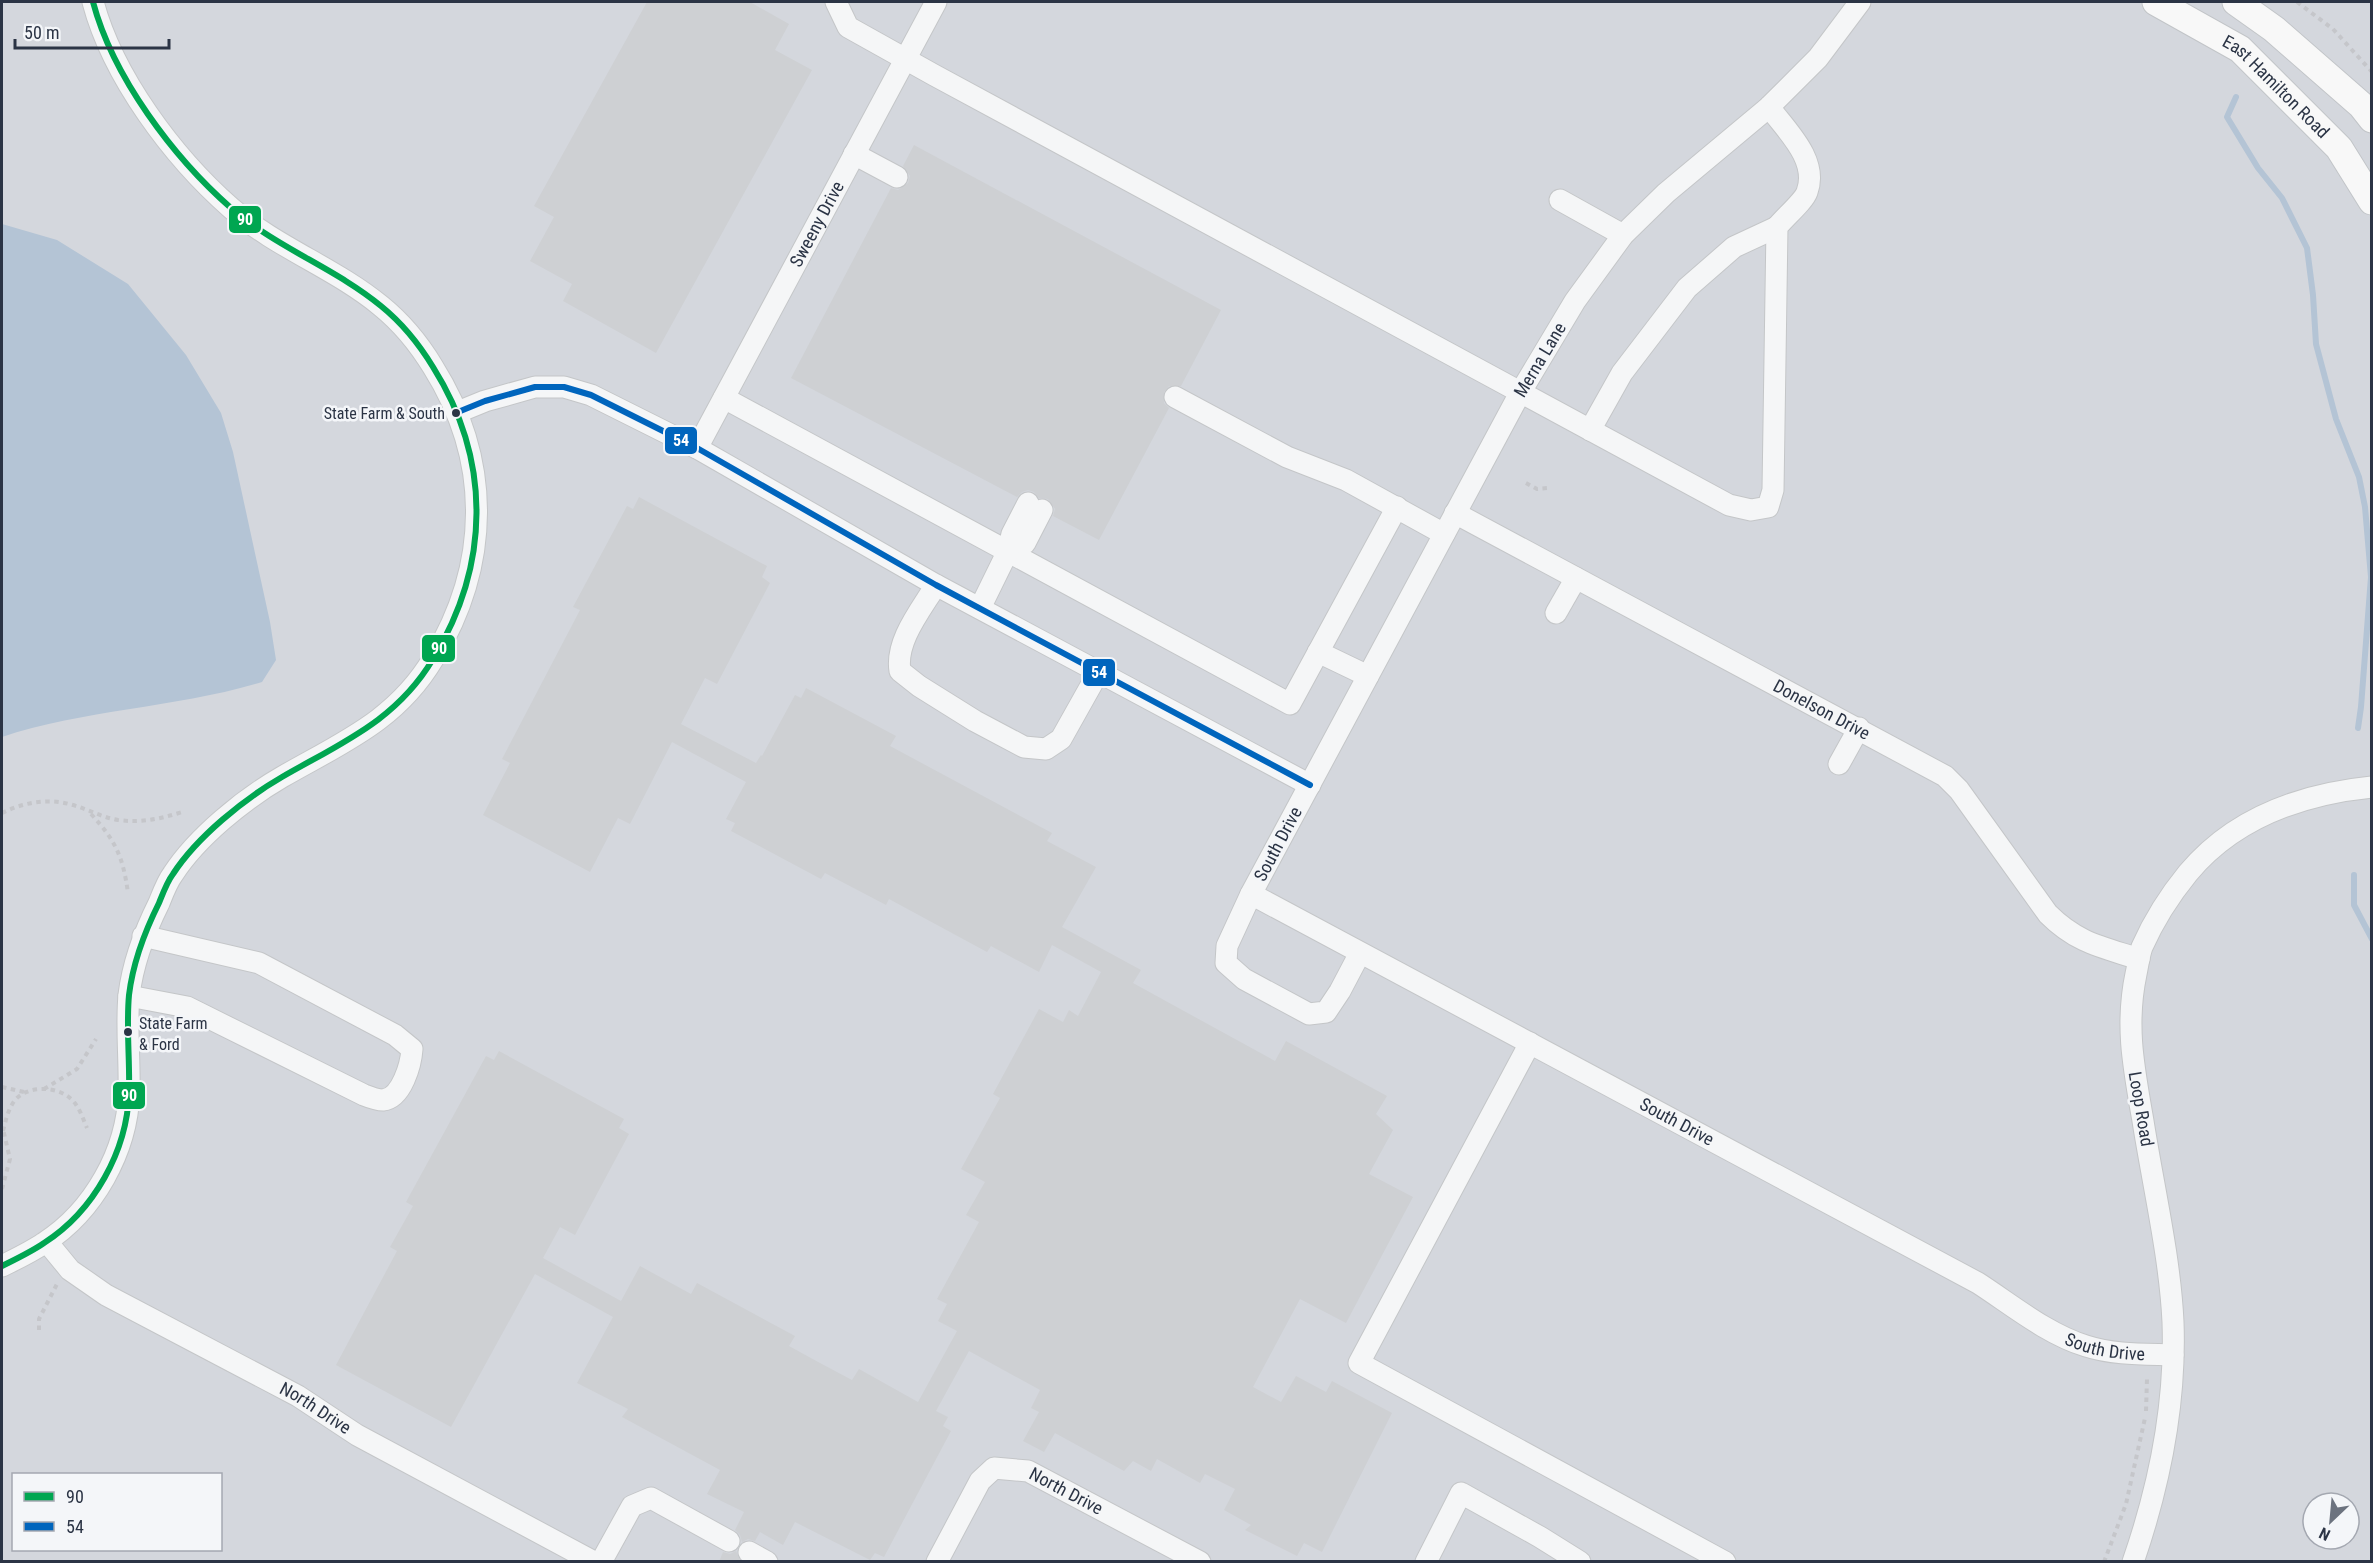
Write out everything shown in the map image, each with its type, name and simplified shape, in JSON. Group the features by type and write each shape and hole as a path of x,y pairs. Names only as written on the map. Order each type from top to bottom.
{"main road":[{"name":"East Hamilton Road","path":"2156,2 2240,49 2339,148 2372,201"},
{"path":"2236,2 2274,29 2361,105 2372,119"}],"street":[{"path":"2,1266 47,1242 65,1226 93,1195 114,1158 121,1139 129,1098 129,996 135,960 143,936 173,873 222,819 247,799 279,778 348,742 400,702 431,664 447,635 468,580 474,548 477,493 471,450 458,412 421,347 383,307 362,291 301,256 235,212 184,160 129,84 110,47 93,2"},
{"path":"836,2 848,27 934,75 1730,505 1751,510 1768,507 1773,490 1777,227"},
{"name":"Sweeny Drive","path":"697,448 936,2"},
{"name":"Merna Lane","path":"1310,785 1520,393 1575,302 1623,235 1666,193 1769,107 1818,58 1860,2"},
{"path":"1590,430 1622,373 1687,288 1734,247 1777,227 1807,194 1810,176 1805,155 1769,107"},
{"path":"854,154 897,177"},
{"path":"1560,200 1623,235"},
{"name":"South Drive","path":"458,412 485,401 535,387 564,387 591,395 697,448 936,585 1310,785 1251,894 1978,1283 2061,1337 2086,1347 2121,1353 2173,1355"},
{"path":"1175,397 1287,457 1346,480 1444,534"},
{"path":"724,398 1290,704 1397,507"},
{"path":"980,608 1008,551 1012,534 1035,507"},
{"name":"Donelson Drive","path":"1455,513 1933,769 1959,790 2048,914 2063,929 2082,941 2139,959"},
{"path":"1557,613 1576,578"},
{"path":"936,585 905,639 898,658 900,671 919,686 975,721 1024,747 1046,749 1060,739 1098,673"},
{"path":"1318,652 1368,676"},
{"path":"1839,764 1859,729"},
{"name":"Loop Road","path":"2133,1562 2150,1514 2169,1423 2173,1355 2170,1287 2132,1060 2130,1003 2141,949 2170,895 2197,862 2220,842 2246,824 2306,798 2372,786"},
{"path":"1251,894 1227,946 1226,963 1244,979 1309,1014 1326,1012 1340,991 1360,952"},
{"path":"129,996 187,1007 364,1095 383,1100 396,1094 411,1065 412,1048 395,1035 259,963 143,936"},
{"path":"1530,1043 1359,1363 1725,1562"},
{"name":"North Drive","path":"47,1242 70,1270 106,1295 298,1396 357,1435 594,1562"},
{"name":"North Drive","path":"937,1562 980,1481 994,1467 1028,1471 1200,1562"},
{"path":"1426,1562 1461,1493 1581,1562"},
{"path":"601,1562 632,1506 651,1498 729,1541"}],"path":[{"path":"2297,2 2333,29 2372,72"},
{"path":"1526,483 1537,489 1548,488"},
{"path":"2,813 30,803 50,801 70,804 116,819 136,821 157,820 182,812"},
{"path":"90,812 115,842 122,860 128,893"},
{"path":"42,1090 77,1069 96,1039"},
{"path":"2,1087 24,1092 52,1089 64,1094 73,1101 87,1128"},
{"path":"2,1189 10,1158 2,1128 15,1100 24,1092"},
{"path":"39,1330 39,1319 55,1288"},
{"path":"2104,1562 2126,1504 2139,1452 2146,1411 2147,1379"}],"shaded area":[{"path":"2,2 2371,2 2371,1561 2,1562"}],"water":[{"path":"2,224 57,240 128,284 186,355 221,413 233,452 270,622 276,660 262,682 197,698 66,720 2,737"}],"building":[{"path":"647,2 750,2 789,24 775,50 812,70 656,353 563,301 572,284 530,261 554,217 534,206"},
{"path":"914,145 1221,310 1181,386 1169,386 1164,392 1164,403 1169,408 1099,540 1053,516 1055,509 1048,499 1039,498 1034,492 1028,490 1017,497 791,378 891,188 898,190 908,183 910,176 903,166"},
{"path":"639,497 767,566 762,577 770,583 717,684 705,678 681,724 756,763 795,695 801,698 806,688 896,736 890,746 1052,833 1047,841 1096,867 1062,927 1141,970 1133,983 1275,1061 1286,1041 1387,1096 1376,1114 1393,1130 1369,1174 1413,1197 1346,1323 1300,1299 1253,1387 1281,1402 1296,1376 1326,1392 1332,1381 1392,1413 1322,1552 1304,1543 1297,1556 1245,1530 1251,1525 1224,1510 1235,1489 1205,1474 1200,1483 1157,1459 1151,1471 1133,1461 1124,1471 1055,1433 1044,1452 1023,1441 1039,1412 1031,1408 1040,1390 969,1351 936,1411 948,1417 943,1426 951,1431 884,1557 875,1553 870,1560 795,1522 783,1545 760,1532 755,1541 748,1539 742,1542 735,1530 744,1512 707,1494 720,1470 622,1417 628,1409 577,1383 613,1317 535,1274 451,1427 336,1365 397,1251 390,1247 413,1206 406,1202 486,1056 494,1060 499,1051 624,1119 619,1128 629,1134 575,1235 560,1227 543,1258 621,1301 640,1266 691,1294 697,1283 795,1336 789,1346 820,1363 852,1380 859,1369 918,1402 957,1331 938,1321 947,1304 937,1299 979,1222 966,1215 985,1182 961,1169 1000,1098 993,1094 1039,1009 1063,1022 1069,1010 1078,1016 1101,972 1052,945 1039,972 991,946 987,952 889,899 886,905 825,873 821,879 731,831 735,823 726,819 746,782 672,742 630,824 618,818 590,872 483,815 510,763 502,759 580,610 573,607 627,506 633,509"},
{"path":"736,1551 741,1562 719,1562 723,1552 730,1554"}],"waterway":[{"path":"2236,97 2227,117 2258,168 2282,198 2307,248 2316,344 2336,419 2359,477 2365,507 2371,577 2358,728"},
{"path":"2354,875 2354,905 2372,939"}],"transit line":[{"name":"90","path":"2,1266 29,1252 62,1230 92,1197 114,1158 127,1115 128,1019 131,983 144,937 171,877 195,846 237,808 267,786 366,728 402,699 433,659 452,623 465,587 474,550 476,513 474,476 466,439 452,403 433,367 416,342 389,313 363,293 345,280 267,235 209,188 167,140 130,87 102,30 93,2"},
{"name":"54","path":"458,412 485,401 535,387 564,387 591,395 697,448 936,585 1310,785"}],"place":[{"name":"State Farm & South","path":"456,413"},
{"name":"State Farm & Ford","path":"128,1032"}]}
